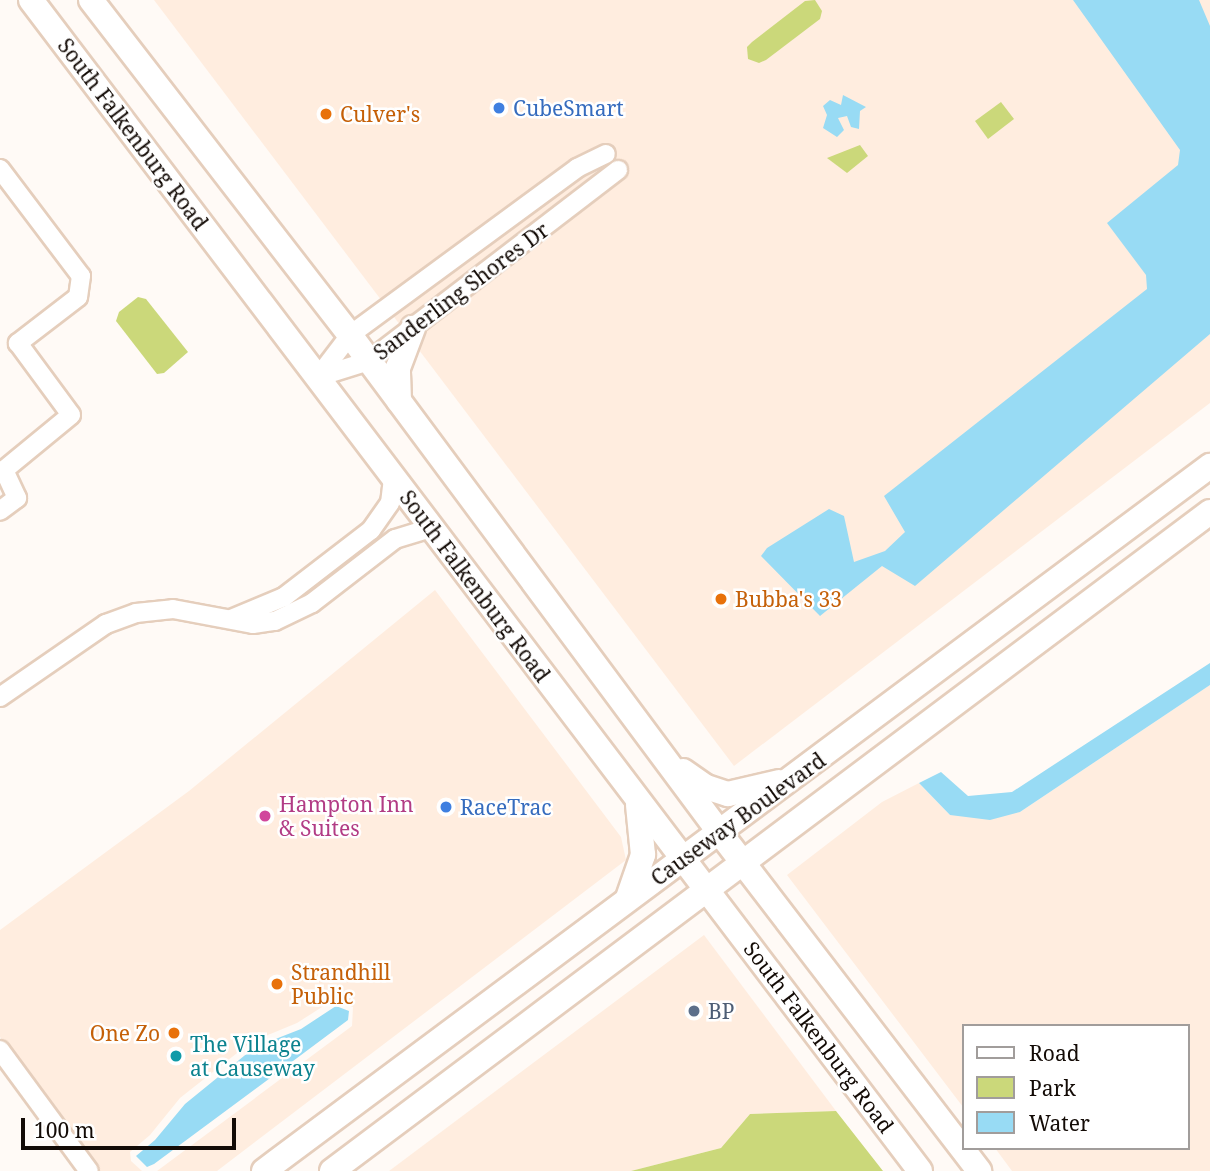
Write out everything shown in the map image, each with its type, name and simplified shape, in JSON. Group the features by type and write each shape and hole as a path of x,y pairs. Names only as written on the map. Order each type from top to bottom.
{"street":[{"name":"South Falkenburg Road","path":"32,0 920,1171"},
{"path":"91,0 350,335 720,833 962,1149"},
{"name":"Sanderling Shores Dr","path":"318,377 350,335 577,168 606,154"},
{"path":"0,169 81,276 78,297 18,343 71,415 4,470 17,498 0,511"},
{"name":"Sanderling Shores Dr","path":"318,377 369,361 618,170"},
{"path":"399,401 398,368 413,328"},
{"name":"Causeway Boulevard","path":"264,1171 803,772 1210,466"},
{"path":"228,621 284,597 371,530 390,503 393,477"},
{"name":"Causeway Boulevard","path":"332,1171 1210,512"},
{"path":"0,697 79,638 136,613 173,609 253,624 295,613 395,539 431,528"},
{"path":"649,735 686,774 716,791 743,792 803,772"},
{"path":"625,903 643,855 635,798"},
{"path":"0,1050 89,1171"},
{"path":"963,1150 979,1171"}],"shaded area":[{"path":"154,0 1210,0 1210,403 734,766"},
{"path":"435,590 621,837 626,860 217,1171 157,1171 352,1026 353,1007 333,1000 297,1023 251,1042 180,1098 150,1135 130,1152 131,1161 142,1171 99,1171 0,1037 0,930 189,791"},
{"path":"1210,685 1210,1171 1012,1171 996,1150 1189,1150 1189,1024 962,1024 962,1106 787,875 882,802 919,783 950,815 1020,812"},
{"path":"704,935 836,1111 750,1114 721,1148 631,1171 389,1171"}],"green space":[{"path":"815,0 822,11 820,19 766,60 759,63 748,59 747,47 752,42 805,1"},
{"path":"1001,102 1014,119 988,139 975,121"},
{"path":"860,145 868,156 847,173 827,158"},
{"path":"138,297 146,299 188,352 164,373 157,374 116,321 119,312"},
{"path":"836,1111 883,1171 631,1171 721,1148 750,1114"}],"water":[{"path":"1073,0 1199,0 1210,26 1210,334 915,586 882,566 820,616 761,556 767,548 829,509 844,516 854,562 885,551 905,532 884,496 1147,289 1146,275 1107,223 1178,165 1180,150"},
{"path":"843,95 866,107 860,111 859,129 851,127 847,116 838,118 844,130 837,137 823,128 827,115 823,106 830,100 841,105"},
{"path":"1210,663 1210,685 1020,812 990,820 950,815 919,783 941,772 968,796 1012,792"},
{"path":"336,1006 349,1011 348,1020 154,1164 147,1167 136,1156 155,1140 185,1104 255,1047 301,1029"}],"place":[{"name":"CubeSmart","path":"499,108"},
{"name":"Culver's","path":"326,114"},
{"name":"Bubba's 33","path":"721,599"},
{"name":"RaceTrac","path":"446,807"},
{"name":"Hampton Inn & Suites","path":"265,816"},
{"name":"Strandhill Public","path":"277,984"},
{"name":"BP","path":"694,1011"},
{"name":"One Zo","path":"174,1033"},
{"name":"The Village at Causeway","path":"176,1056"}]}
